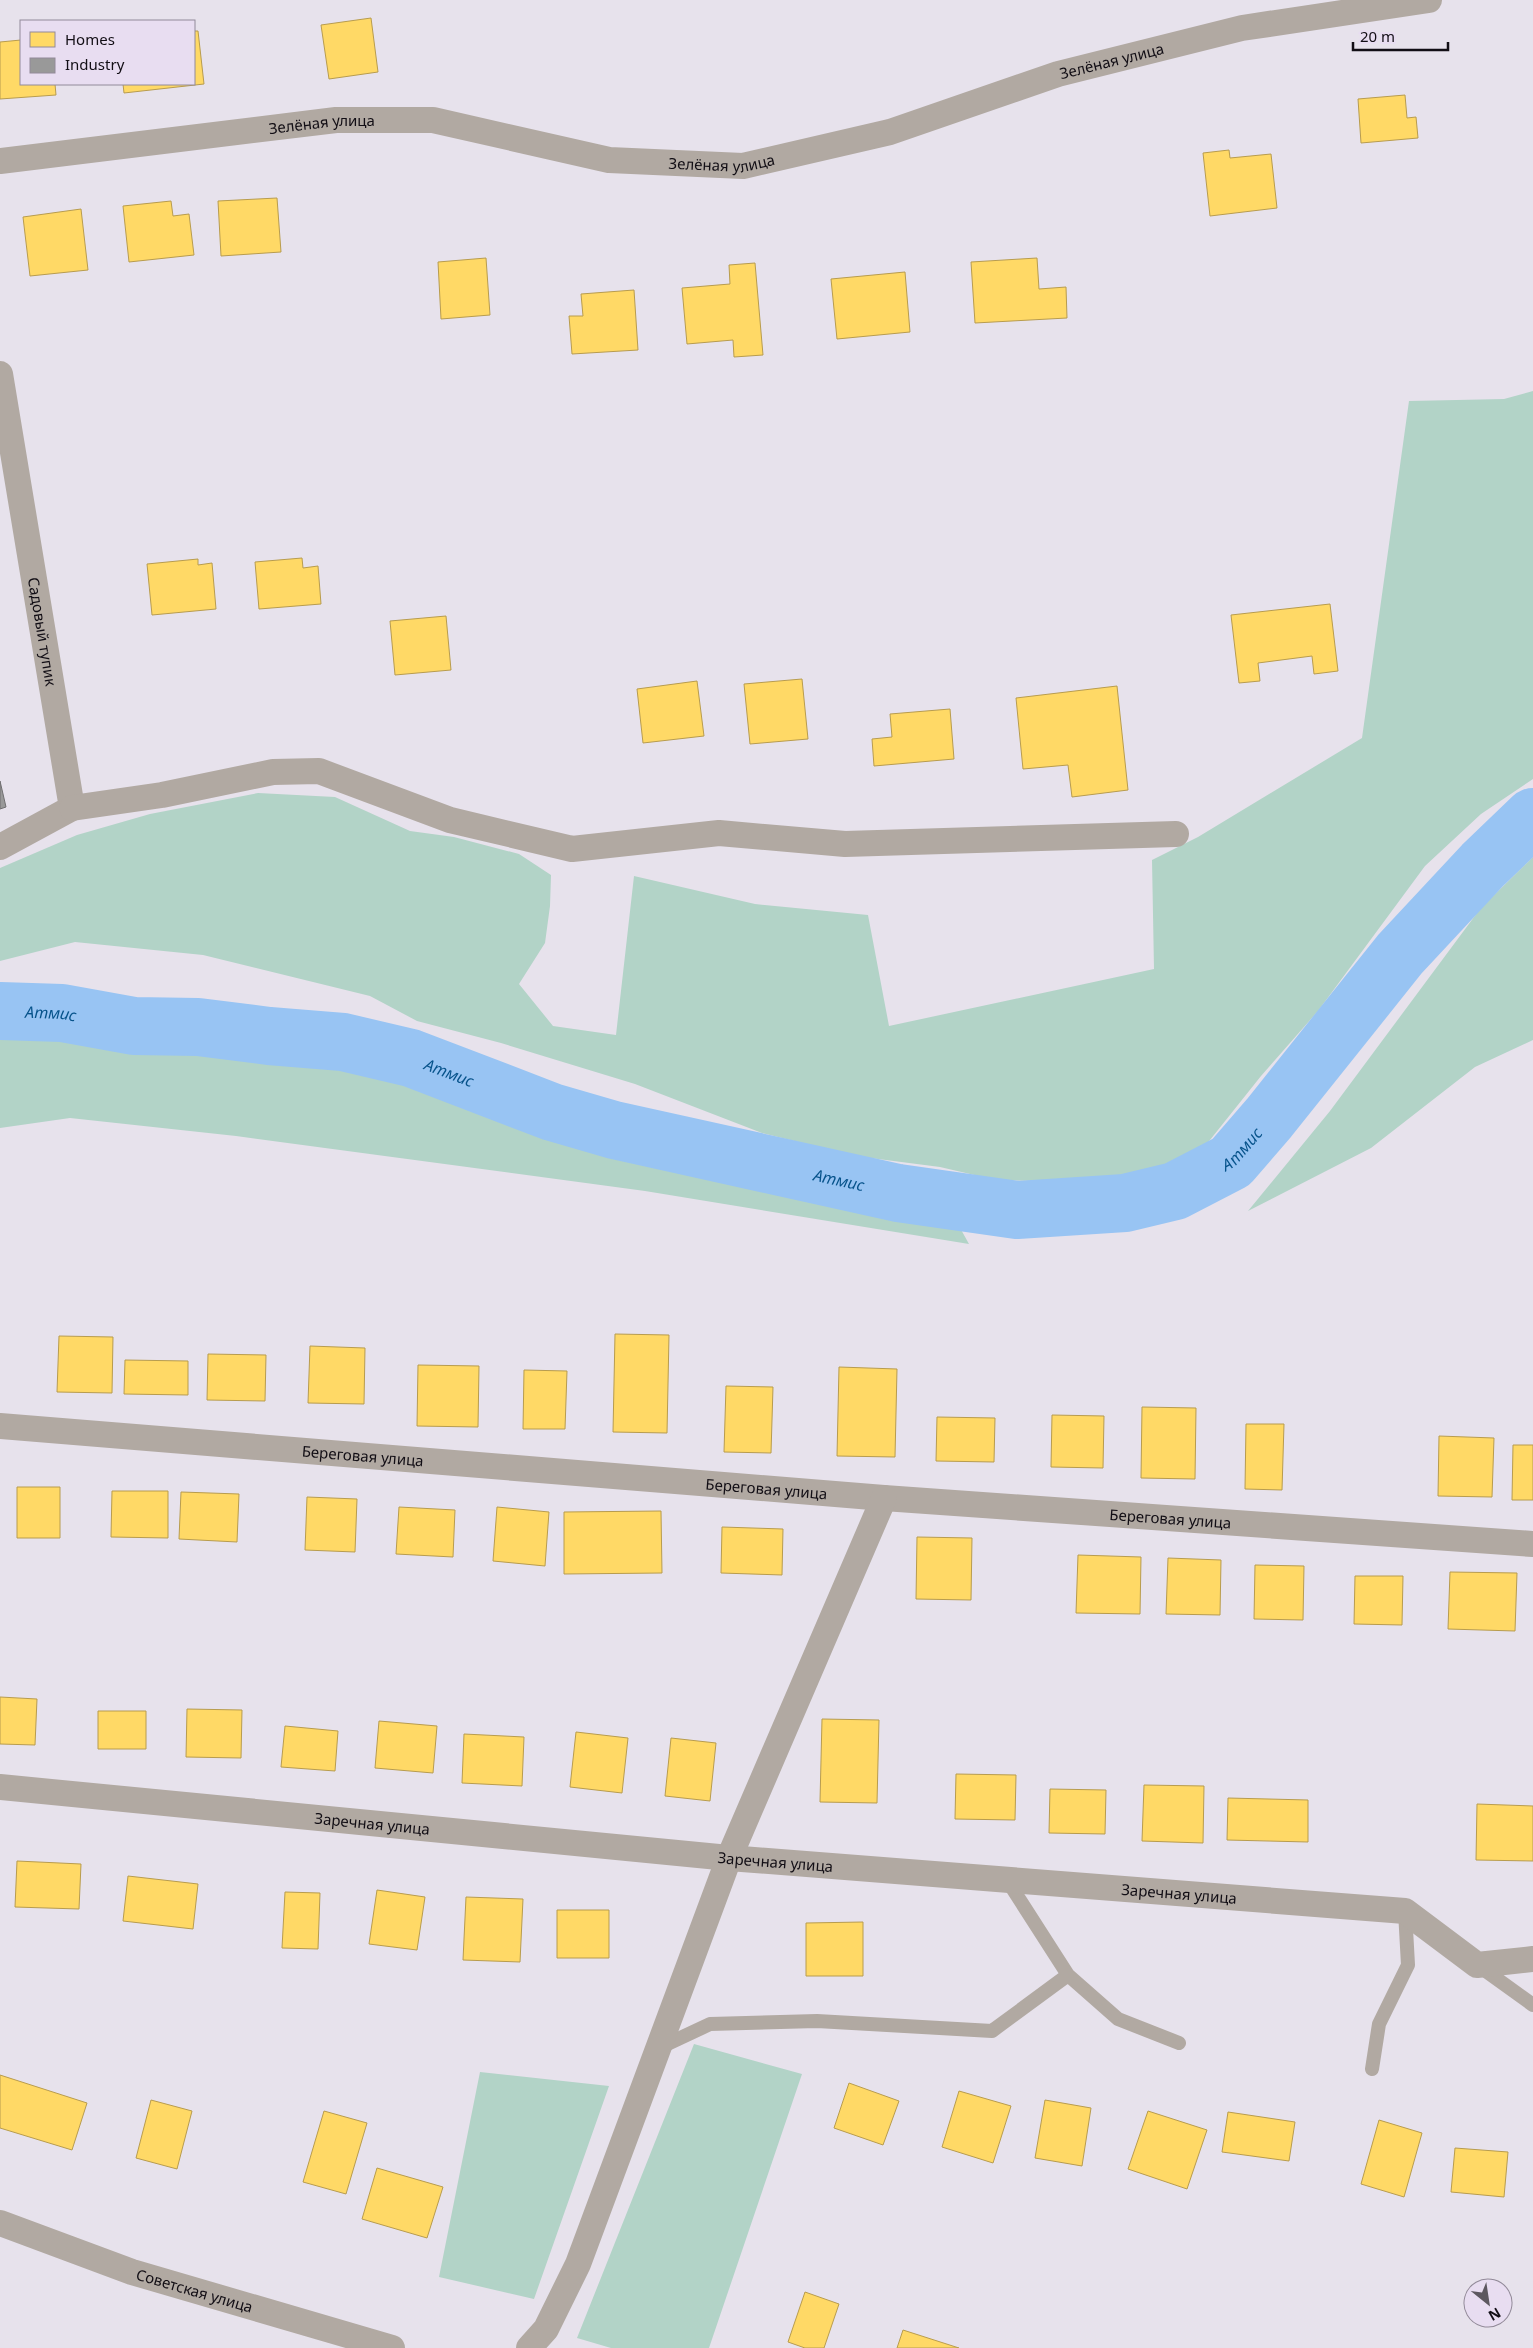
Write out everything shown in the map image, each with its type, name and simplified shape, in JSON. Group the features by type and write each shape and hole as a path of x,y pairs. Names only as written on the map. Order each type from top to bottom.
{"street":[{"name":"Зелёная улица","path":"0,161 336,120 433,120 609,160 743,166 890,132 1058,74 1242,28 1429,0"},
{"name":"Садовый тупик","path":"0,374 72,808"},
{"path":"0,846 72,808 162,795 273,772 319,771 450,820 572,849 719,833 845,844 1176,834"},
{"name":"Береговая улица","path":"0,1426 884,1498 1533,1544"},
{"path":"529,2348 546,2329 578,2264 729,1858 884,1498"},
{"name":"Заречная улица","path":"0,1787 729,1858 1405,1911"},
{"path":"1405,1911 1477,1964 1533,1959"},
{"name":"Советская улица","path":"0,2223 132,2272 392,2348"}],"lane":[{"path":"1006,1880 1068,1975 1118,2019 1179,2043"},
{"path":"1372,2069 1379,2024 1408,1965 1405,1911"},
{"path":"1477,1964 1533,2005"},
{"path":"658,2048 710,2024 817,2021 992,2031 1068,1975"}],"green space":[{"path":"1533,391 1533,779 1481,814 1425,866 1318,1011 1261,1076 1194,1160 1165,1175 1124,1183 996,1180 940,1167 855,1156 762,1133 635,1084 501,1043 417,1021 370,996 203,955 75,942 0,961 0,868 77,835 150,814 258,793 335,797 410,831 454,837 519,854 551,875 550,906 545,943 519,984 553,1026 616,1035 634,876 755,904 868,915 889,1026 1154,969 1152,860 1198,837 1362,738 1409,401 1504,399"},
{"path":"1533,857 1533,1040 1475,1067 1371,1148 1248,1211 1330,1111 1480,909"},
{"path":"100,1029 163,1035 250,1054 364,1062 424,1083 512,1099 590,1142 707,1175 954,1217 969,1244 645,1191 236,1136 70,1118 0,1128 0,1036 25,1037"},
{"path":"694,2044 802,2074 709,2348 611,2348 577,2338"},
{"path":"480,2072 609,2086 534,2299 439,2277"}],"building: Homes":[{"path":"371,18 378,72 329,79 321,25"},
{"path":"195,31 198,31 204,84 124,93 123,85 195,85"},
{"path":"20,40 20,85 55,85 56,95 0,99 0,42"},
{"path":"1405,95 1407,118 1416,117 1418,138 1361,143 1358,99"},
{"path":"1229,150 1230,158 1271,154 1277,208 1210,216 1203,153"},
{"path":"277,198 281,252 221,256 218,201"},
{"path":"171,201 173,216 189,214 194,255 129,262 123,206"},
{"path":"81,209 88,270 30,276 23,217"},
{"path":"486,258 490,315 441,319 438,262"},
{"path":"1037,258 1039,289 1066,287 1067,318 975,323 971,262"},
{"path":"755,263 763,355 734,357 733,340 687,344 682,288 730,284 729,265"},
{"path":"905,272 910,332 837,339 831,279"},
{"path":"634,290 638,350 572,354 569,316 583,316 581,294"},
{"path":"302,558 303,568 318,566 321,604 259,609 255,562"},
{"path":"198,559 198,565 212,563 216,609 152,615 147,564"},
{"path":"1330,604 1338,671 1314,674 1312,656 1258,663 1260,681 1239,683 1231,615"},
{"path":"446,616 451,670 395,675 390,621"},
{"path":"802,679 808,739 750,744 744,684"},
{"path":"697,681 704,736 643,743 637,689"},
{"path":"1117,686 1128,790 1072,797 1068,765 1023,769 1016,698"},
{"path":"950,709 954,759 874,766 872,739 892,737 890,714"},
{"path":"615,1334 669,1335 667,1433 613,1432"},
{"path":"59,1336 113,1337 112,1393 57,1392"},
{"path":"310,1346 365,1348 364,1404 308,1403"},
{"path":"208,1354 266,1355 265,1401 207,1400"},
{"path":"125,1360 188,1361 188,1395 124,1394"},
{"path":"418,1365 479,1366 478,1427 417,1426"},
{"path":"839,1367 897,1369 895,1457 837,1456"},
{"path":"524,1370 567,1371 565,1429 523,1429"},
{"path":"726,1386 773,1387 771,1453 724,1452"},
{"path":"1142,1407 1196,1408 1195,1479 1141,1478"},
{"path":"1052,1415 1104,1416 1103,1468 1051,1467"},
{"path":"937,1417 995,1418 994,1462 936,1461"},
{"path":"1246,1424 1284,1424 1282,1490 1245,1489"},
{"path":"1439,1436 1494,1438 1492,1497 1438,1496"},
{"path":"1513,1445 1533,1445 1533,1500 1512,1500"},
{"path":"17,1487 60,1487 60,1538 17,1538"},
{"path":"112,1491 168,1491 168,1538 111,1537"},
{"path":"181,1492 239,1494 237,1542 179,1539"},
{"path":"307,1497 357,1499 355,1552 305,1550"},
{"path":"399,1507 455,1510 453,1557 396,1554"},
{"path":"497,1507 549,1512 545,1566 493,1561"},
{"path":"661,1511 662,1573 564,1574 564,1512"},
{"path":"722,1527 783,1529 782,1575 721,1573"},
{"path":"917,1537 972,1538 971,1600 916,1599"},
{"path":"1078,1555 1141,1557 1140,1614 1076,1613"},
{"path":"1168,1558 1221,1560 1220,1615 1166,1614"},
{"path":"1255,1565 1304,1566 1303,1620 1254,1619"},
{"path":"1450,1572 1517,1573 1515,1631 1448,1629"},
{"path":"1355,1576 1403,1576 1402,1625 1354,1624"},
{"path":"0,1697 37,1699 35,1745 0,1744"},
{"path":"187,1709 242,1710 241,1758 186,1757"},
{"path":"98,1711 146,1711 146,1749 98,1749"},
{"path":"822,1719 879,1720 877,1803 820,1802"},
{"path":"379,1721 437,1726 433,1773 375,1768"},
{"path":"285,1726 338,1731 335,1771 281,1767"},
{"path":"576,1732 628,1738 622,1793 570,1787"},
{"path":"464,1734 524,1737 522,1786 462,1783"},
{"path":"671,1738 716,1743 710,1801 665,1796"},
{"path":"956,1774 1016,1775 1015,1820 955,1819"},
{"path":"1144,1785 1204,1786 1203,1843 1142,1841"},
{"path":"1050,1789 1106,1790 1105,1834 1049,1833"},
{"path":"1228,1798 1308,1800 1308,1842 1227,1840"},
{"path":"1477,1804 1533,1806 1533,1861 1476,1860"},
{"path":"17,1861 81,1864 79,1909 15,1907"},
{"path":"128,1876 198,1884 193,1929 123,1921"},
{"path":"377,1890 425,1897 417,1950 369,1944"},
{"path":"285,1892 320,1893 318,1949 282,1948"},
{"path":"466,1897 523,1899 520,1962 463,1960"},
{"path":"557,1910 609,1910 609,1958 557,1958"},
{"path":"863,1922 863,1976 806,1976 806,1923"},
{"path":"0,2075 87,2103 72,2150 0,2128"},
{"path":"849,2083 899,2101 883,2145 834,2128"},
{"path":"959,2091 1011,2106 993,2163 942,2147"},
{"path":"151,2100 192,2111 177,2169 136,2158"},
{"path":"1045,2100 1091,2108 1082,2166 1035,2158"},
{"path":"324,2111 367,2123 346,2194 303,2182"},
{"path":"1148,2111 1207,2130 1187,2189 1128,2169"},
{"path":"1228,2112 1295,2122 1289,2161 1222,2152"},
{"path":"1379,2120 1422,2133 1404,2197 1361,2184"},
{"path":"1455,2148 1508,2152 1504,2197 1451,2192"},
{"path":"377,2168 443,2187 427,2238 362,2219"},
{"path":"805,2292 839,2304 824,2348 805,2348 788,2342"},
{"path":"903,2330 959,2348 897,2348"}],"building: Industry":[{"path":"0,781 6,807 0,809"}],"waterway":[{"name":"Атмис","path":"0,1011 62,1013 134,1026 198,1027 269,1036 343,1042 411,1058 552,1112 614,1130 898,1193 1017,1210 1125,1203 1175,1191 1231,1162 1269,1118 1400,954 1483,865 1533,817"}]}
